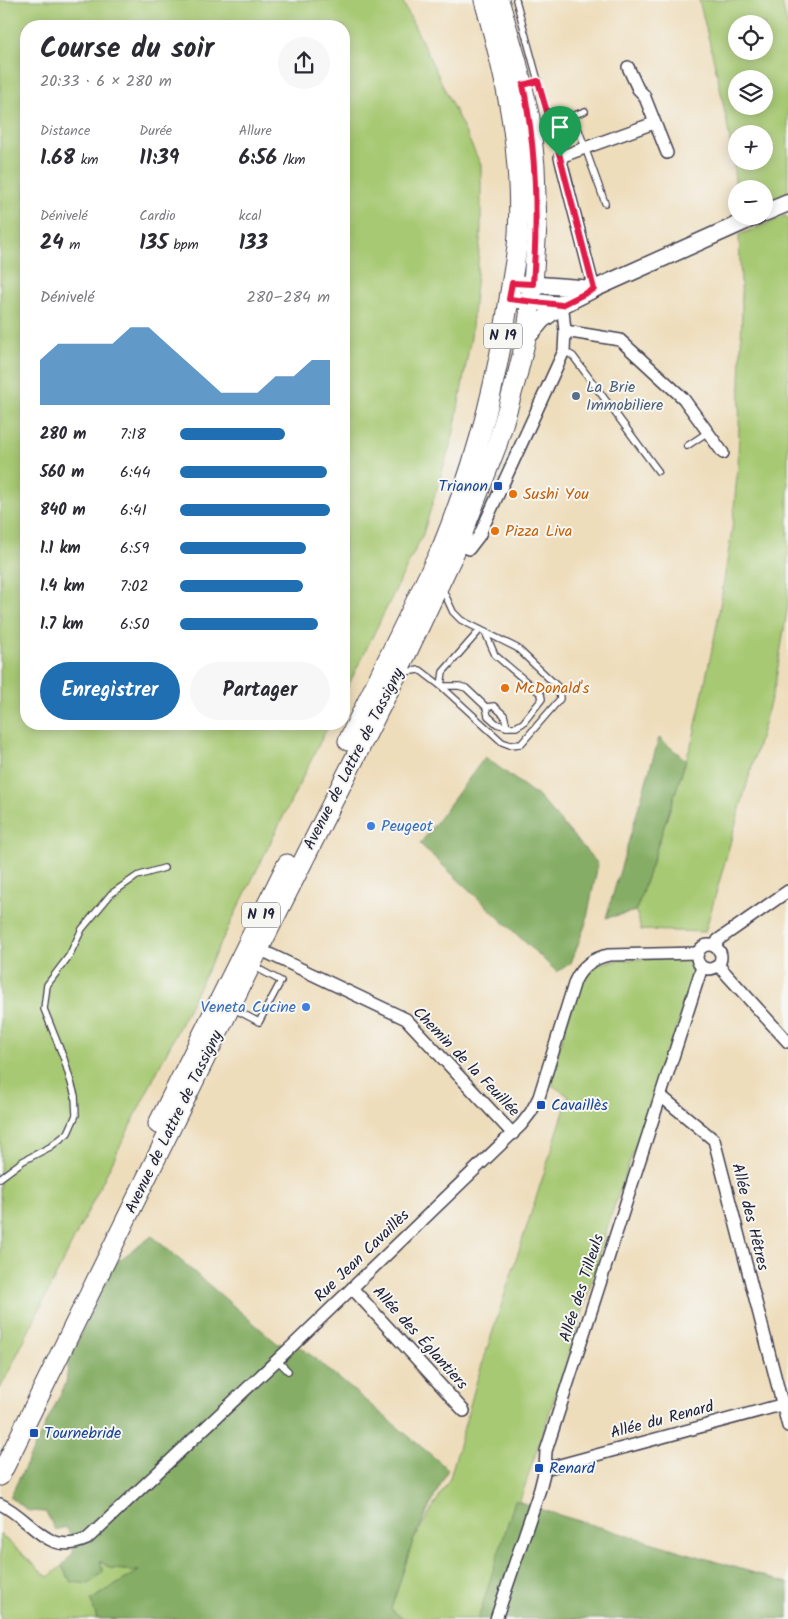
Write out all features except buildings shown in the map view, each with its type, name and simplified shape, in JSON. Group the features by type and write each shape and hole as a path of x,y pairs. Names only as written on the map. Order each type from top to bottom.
{"main road":[{"name":"N 19","path":"0,1446 247,943 350,739 442,547 460,497 486,415 499,357 517,234 518,187 512,119 501,64 484,0"},
{"name":"Avenue de Lattre de Tassigny","path":"0,1476 230,1007 397,674 468,523 497,445 526,339 532,293 537,226 530,118 531,83 499,0"}],"street":[{"path":"628,66 638,89 644,95 667,153"},
{"path":"594,289 560,157 654,123"},
{"path":"773,210 788,203"},
{"path":"526,339 542,320 562,305 737,225"},
{"path":"532,293 563,286 594,289"},
{"path":"469,549 479,536 564,351 563,286"},
{"path":"510,291 532,293 562,305"},
{"path":"565,331 620,340 683,398 723,454"},
{"path":"715,947 718,940 788,891"},
{"path":"711,945 715,947 721,955 718,965 710,969 702,967 698,960 698,953 703,947 711,945"},
{"name":"Rue Jean Cavaillès","path":"0,1504 23,1518 54,1543 71,1545 87,1538 291,1347 513,1134 531,1112 539,1097 575,981 585,966 596,958 609,955 698,953"},
{"name":"Chemin de la Feuillée","path":"255,957 406,1019 513,1134"},
{"path":"718,965 788,1042"},
{"name":"Allée des Tilleuls","path":"496,1619 540,1489 545,1468 546,1451 702,967"},
{"name":"Allée des Hêtres","path":"661,1096 714,1140 785,1404 788,1426"},
{"name":"Allée des Églantiers","path":"352,1288 464,1411"},
{"name":"Allée du Renard","path":"545,1468 785,1404"}],"lane":[{"path":"516,0 531,83 551,124 560,157"},
{"path":"551,124 585,111"},
{"path":"576,125 605,203"},
{"path":"564,351 573,356 658,471"},
{"path":"688,446 708,432"},
{"path":"397,674 420,670 441,686 502,742 510,745 521,744 560,699 559,688 517,648 461,620 453,612 439,583"},
{"path":"441,686 443,672 482,631"},
{"path":"441,686 466,688 486,707 488,716 497,724 507,727 516,727 523,723 542,699 541,694 494,655 482,631"},
{"path":"486,707 494,706 504,715 507,727"},
{"path":"0,1178 23,1161 50,1147 68,1133 76,1115 74,1096 64,1059 44,1009 47,985 69,956 82,929 110,894 137,876 164,868"},
{"path":"230,1007 258,1022 281,981 255,957"},
{"path":"277,1360 288,1371"}],"green space":[{"path":"0,0 402,0 481,165 481,231 471,337 453,436 423,534 350,682 350,20 20,20 20,730 326,730 0,1389"},
{"path":"699,0 781,0 788,28 788,192 773,198 773,180 735,180 734,170 773,170 773,125 728,125 728,132"},
{"path":"785,216 788,218 788,605 775,685 705,932 641,930 636,911 693,739 717,625 732,530 738,464 742,309 739,235 763,225 773,225 773,221"},
{"path":"659,738 686,760 636,911 606,918"},
{"path":"485,757 539,797 598,864 586,923 571,963 557,972 420,844"},
{"path":"688,958 694,968 680,1019 610,1218 576,1334 480,1619 403,1619 391,1609 413,1541 450,1478 477,1380 569,1096 550,1084 573,1002 588,973 596,965 626,960"},
{"path":"152,1236 278,1344 295,1342 448,1469 413,1541 391,1609 403,1619 97,1619 91,1600 139,1571 111,1569 100,1561 103,1572 89,1584 71,1582 62,1566 73,1553 74,1540 66,1527 55,1530 46,1512 29,1511 10,1497 66,1383 69,1359 114,1264"},
{"path":"515,1500 539,1509 788,1583 788,1619 478,1619"},
{"path":"0,1534 48,1577 62,1566 71,1582 100,1561 111,1569 139,1571 91,1600 97,1619 0,1619"}],"place":[{"name":"La Brie Immobiliere","path":"576,396"},
{"name":"Trianon","path":"498,486"},
{"name":"Sushi You","path":"513,494"},
{"name":"Pizza Liva","path":"495,531"},
{"name":"McDonald's","path":"505,688"},
{"name":"Peugeot","path":"371,826"},
{"name":"Veneta Cucine","path":"306,1007"},
{"name":"Cavaillès","path":"541,1105"},
{"name":"Tournebride","path":"34,1433"},
{"name":"Renard","path":"539,1468"}],"route":[{"path":"538,81 560,157 594,289 562,305 509,299 512,283 533,284 537,226 535,166 530,118 523,85 538,81"}]}
